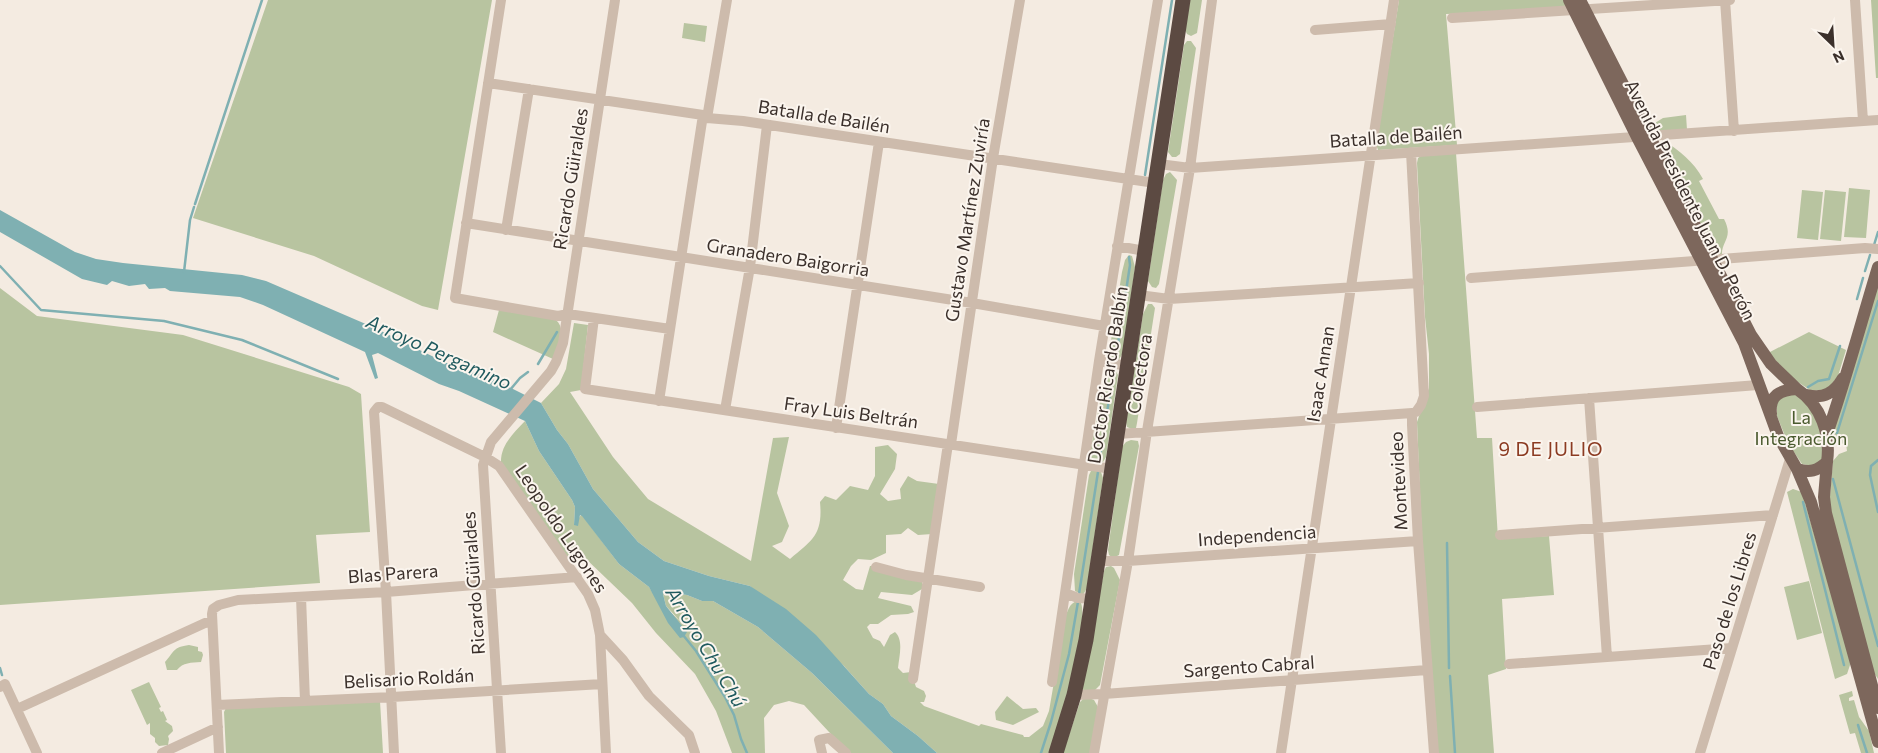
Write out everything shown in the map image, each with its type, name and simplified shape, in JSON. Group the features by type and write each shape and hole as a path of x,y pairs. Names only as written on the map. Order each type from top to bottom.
{"highway":[{"name":"Doctor Ricardo Balbín","path":"1056,753 1083,659 1183,0"}],"main road":[{"name":"Avenida Presidente Juan D. Perón","path":"1577,5 1707,261 1744,343 1771,419 1794,464 1816,515 1878,742"},
{"name":"Avenida Presidente Juan D. Perón","path":"1707,261 1760,350 1781,375 1802,392 1821,417 1827,434 1829,448 1824,497 1826,514 1878,708"},
{"path":"1827,434 1841,396 1845,374 1878,267"},
{"path":"1771,419 1770,406 1779,392 1802,392 1823,396 1832,392 1838,386 1845,374"},
{"path":"1794,464 1813,471 1827,462"}],"street":[{"path":"501,0 455,298 558,316 568,314 670,330"},
{"name":"Ricardo Güiraldes","path":"500,753 483,464 490,442 551,371 563,343 615,0"},
{"path":"659,401 705,116 727,0"},
{"name":"Gustavo Martínez Zuviría","path":"913,679 993,158 1020,0"},
{"path":"1052,682 1104,326 1158,0"},
{"name":"Colectora","path":"1094,753 1128,562 1147,431 1190,168 1212,0"},
{"name":"Isaac Annan","path":"1281,753 1394,0"},
{"path":"1725,0 1734,131"},
{"path":"1452,18 1577,5 1730,0"},
{"path":"1855,0 1864,121"},
{"path":"1315,30 1391,24"},
{"name":"Batalla de Bailén","path":"488,82 1156,183"},
{"path":"506,230 529,89"},
{"name":"Batalla de Bailén","path":"1159,164 1190,168 1878,120"},
{"path":"725,410 750,267 767,125"},
{"path":"836,428 880,142"},
{"name":"Montevideo","path":"1412,152 1424,396 1422,405 1416,412 1412,413 1418,541 1434,753"},
{"name":"Granadero Baigorria","path":"466,223 682,258 750,267 1104,326"},
{"path":"1117,246 1145,251"},
{"path":"1471,278 1865,248 1878,249"},
{"path":"1139,295 1169,298 1419,282"},
{"name":"Fray Luis Beltrán","path":"594,318 585,389 1112,469"},
{"path":"1099,361 1128,366"},
{"path":"1477,407 1758,385"},
{"path":"1589,398 1607,657"},
{"name":"Leopoldo Lugones","path":"386,592 374,412 375,408 382,407 485,457 499,466 577,577 588,594 595,610 600,635 606,753"},
{"path":"1118,434 1331,417 1412,413"},
{"name":"Paso de los Libres","path":"1700,753 1773,515 1794,464"},
{"path":"1500,535 1773,515"},
{"name":"Independencia","path":"1099,561 1128,562 1418,541"},
{"path":"876,567 906,575 980,587"},
{"name":"Blas Parera","path":"212,622 213,609 219,604 238,600 386,592 577,577"},
{"path":"386,592 394,753"},
{"path":"1065,593 1078,598 1092,599"},
{"path":"301,596 305,701"},
{"path":"17,709 205,623 212,622 219,753"},
{"path":"600,635 623,660 649,696 689,735 695,753"},
{"path":"1509,664 1732,648"},
{"name":"Sargento Cabral","path":"1074,695 1427,670"},
{"name":"Belisario Roldán","path":"217,705 392,697 602,684"},
{"path":"3,685 17,709 37,753"},
{"path":"162,753 218,727"},
{"path":"822,753 820,740 829,738 846,753"}],"green space":[{"path":"268,0 492,0 438,310 422,306 314,256 193,218"},
{"path":"1190,0 1202,0 1197,33 1191,36 1185,30"},
{"path":"1399,0 1563,0 1566,4 1561,11 1446,14 1457,145 1378,150 1376,144"},
{"path":"1871,0 1878,0 1878,78 1876,78"},
{"path":"684,23 707,26 705,42 682,38"},
{"path":"1187,41 1191,41 1196,48 1180,154 1172,157 1168,152 1184,45"},
{"path":"1686,115 1687,130 1653,131 1650,126 1663,118"},
{"path":"1663,140 1680,152 1695,167 1703,179 1699,181 1719,219 1724,219 1728,231 1722,256 1718,256 1693,209 1681,179 1673,170 1660,143"},
{"path":"1456,153 1477,438 1492,438 1498,539 1549,536 1554,595 1502,599 1506,669 1488,675 1494,753 1437,753 1422,540 1417,422 1429,388 1429,354 1425,317 1417,163 1418,158 1421,156"},
{"path":"1170,172 1177,180 1159,284 1156,288 1152,287 1148,281 1163,180 1166,174"},
{"path":"1849,188 1870,190 1866,238 1844,237"},
{"path":"1802,190 1823,192 1818,240 1797,238"},
{"path":"1825,190 1846,192 1841,241 1820,239"},
{"path":"1129,255 1132,256 1135,267 1123,353 1118,361 1111,356 1110,347 1122,272 1125,260"},
{"path":"1878,283 1878,679 1874,673 1829,507 1833,461 1839,454 1847,451 1846,444 1837,441 1832,433"},
{"path":"0,288 37,316 183,335 349,387 361,394 370,532 316,535 320,583 0,605"},
{"path":"1148,304 1152,304 1155,308 1137,423 1136,428 1132,429 1127,427 1126,422 1143,314"},
{"path":"499,310 556,320 561,328 561,333 553,359 493,332"},
{"path":"574,323 588,325 581,390 570,392 613,457 648,499 751,561 773,438 789,437 777,493 789,526 782,542 772,546 790,559 805,547 815,535 820,522 820,502 825,496 836,500 850,486 868,490 875,476 875,447 888,445 897,454 895,469 880,494 888,501 901,499 900,489 908,476 917,481 939,484 932,534 918,535 908,528 901,534 886,535 886,553 871,560 858,559 851,566 843,580 856,589 863,590 870,566 883,566 922,581 922,589 912,595 881,592 878,598 911,606 914,612 891,615 878,624 870,624 867,627 873,638 880,641 884,647 890,635 895,632 898,635 900,649 898,668 903,673 911,672 916,687 924,691 926,696 924,702 920,702 924,706 979,726 981,724 1029,737 1043,726 1049,711 1067,612 1074,602 1081,603 1081,631 1077,652 1052,753 937,753 891,716 883,704 869,694 844,666 750,586 709,576 664,561 638,542 593,489 568,444 541,403 559,384 566,369"},
{"path":"1809,332 1846,350 1838,376 1826,391 1810,390 1795,380 1768,353"},
{"path":"1109,368 1114,368 1118,375 1106,457 1103,462 1097,463 1089,457 1106,372"},
{"name":"La Integración","path":"1793,392 1809,405 1821,431 1823,457 1820,462 1813,466 1802,464 1788,443 1777,416 1777,399"},
{"path":"525,421 539,451 572,500 575,507 574,525 582,515 619,564 649,587 658,601 680,621 666,606 664,592 687,595 702,601 713,601 758,627 812,673 893,753 851,753 804,705 789,701 774,705 764,718 765,753 732,753 716,711 695,674 656,633 632,603 584,557 579,555 572,564 501,464 505,445"},
{"path":"1131,440 1138,441 1139,446 1119,555 1113,558 1109,555 1108,550 1122,447"},
{"path":"1097,470 1101,472 1103,478 1087,588 1083,595 1075,591 1074,574 1089,475 1091,471"},
{"path":"1793,489 1802,492 1851,662 1847,674 1835,679 1787,492"},
{"path":"1111,566 1120,580 1100,685 1095,690 1084,691 1082,688 1104,571 1106,567"},
{"path":"1809,581 1822,633 1797,640 1784,587"},
{"path":"189,645 198,647 198,651 202,652 201,662 185,664 177,670 167,670 165,662 172,653 180,647"},
{"path":"149,682 161,707 159,708 161,712 163,711 167,720 165,721 172,726 173,731 168,736 168,745 159,746 155,742 155,738 150,734 150,723 147,725 131,690"},
{"path":"1852,691 1853,696 1849,698 1849,701 1854,700 1859,717 1869,731 1874,753 1861,753 1855,733 1850,734 1839,695"},
{"path":"1007,696 1023,709 1036,708 1039,712 1013,725 996,720 995,712"},
{"path":"1089,698 1094,700 1098,707 1090,753 1063,753 1080,702 1083,699"},
{"path":"380,701 383,753 226,753 224,712 226,708"}],"water":[{"path":"0,210 75,252 96,259 242,275 266,281 375,328 444,362 487,376 541,403 568,444 593,489 638,542 664,561 709,576 750,586 786,609 816,635 869,694 883,704 891,716 937,753 893,753 812,673 758,627 713,601 702,601 687,595 665,592 663,594 666,606 687,632 684,637 680,638 668,623 649,587 619,564 582,516 580,515 578,526 574,525 575,507 572,500 539,451 525,421 439,384 378,353 372,355 378,378 375,379 365,352 263,305 240,297 170,291 165,288 149,289 145,284 129,286 112,281 107,285 82,279 0,232"}],"waterway":[{"path":"195,204 262,0"},
{"path":"1145,175 1172,0"},
{"path":"184,272 190,220 194,207"},
{"path":"1874,245 1878,232"},
{"path":"1865,271 1870,255"},
{"path":"1116,357 1130,265 1129,257"},
{"path":"0,266 41,310 164,321 242,340 338,379"},
{"path":"1857,299 1863,278"},
{"path":"1837,433 1878,301"},
{"path":"538,364 557,332"},
{"path":"1808,387 1818,381 1829,379 1840,346"},
{"path":"1099,462 1114,369"},
{"name":"Arroyo Pergamino","path":"510,390 528,372"},
{"path":"1878,460 1871,466 1870,475 1878,512"},
{"path":"1079,594 1098,472"},
{"path":"1833,479 1878,646"},
{"path":"1803,502 1844,665"},
{"path":"1447,543 1449,668"},
{"path":"1041,753 1069,654 1078,602"},
{"name":"Arroyo Chu Chú","path":"683,635 696,651 725,697 734,715 747,753"},
{"path":"0,668 2,675"},
{"path":"1450,676 1455,753"},
{"path":"1858,725 1867,753"}],"district":[{"name":"9 DE JULIO","path":"1551,449"}]}
